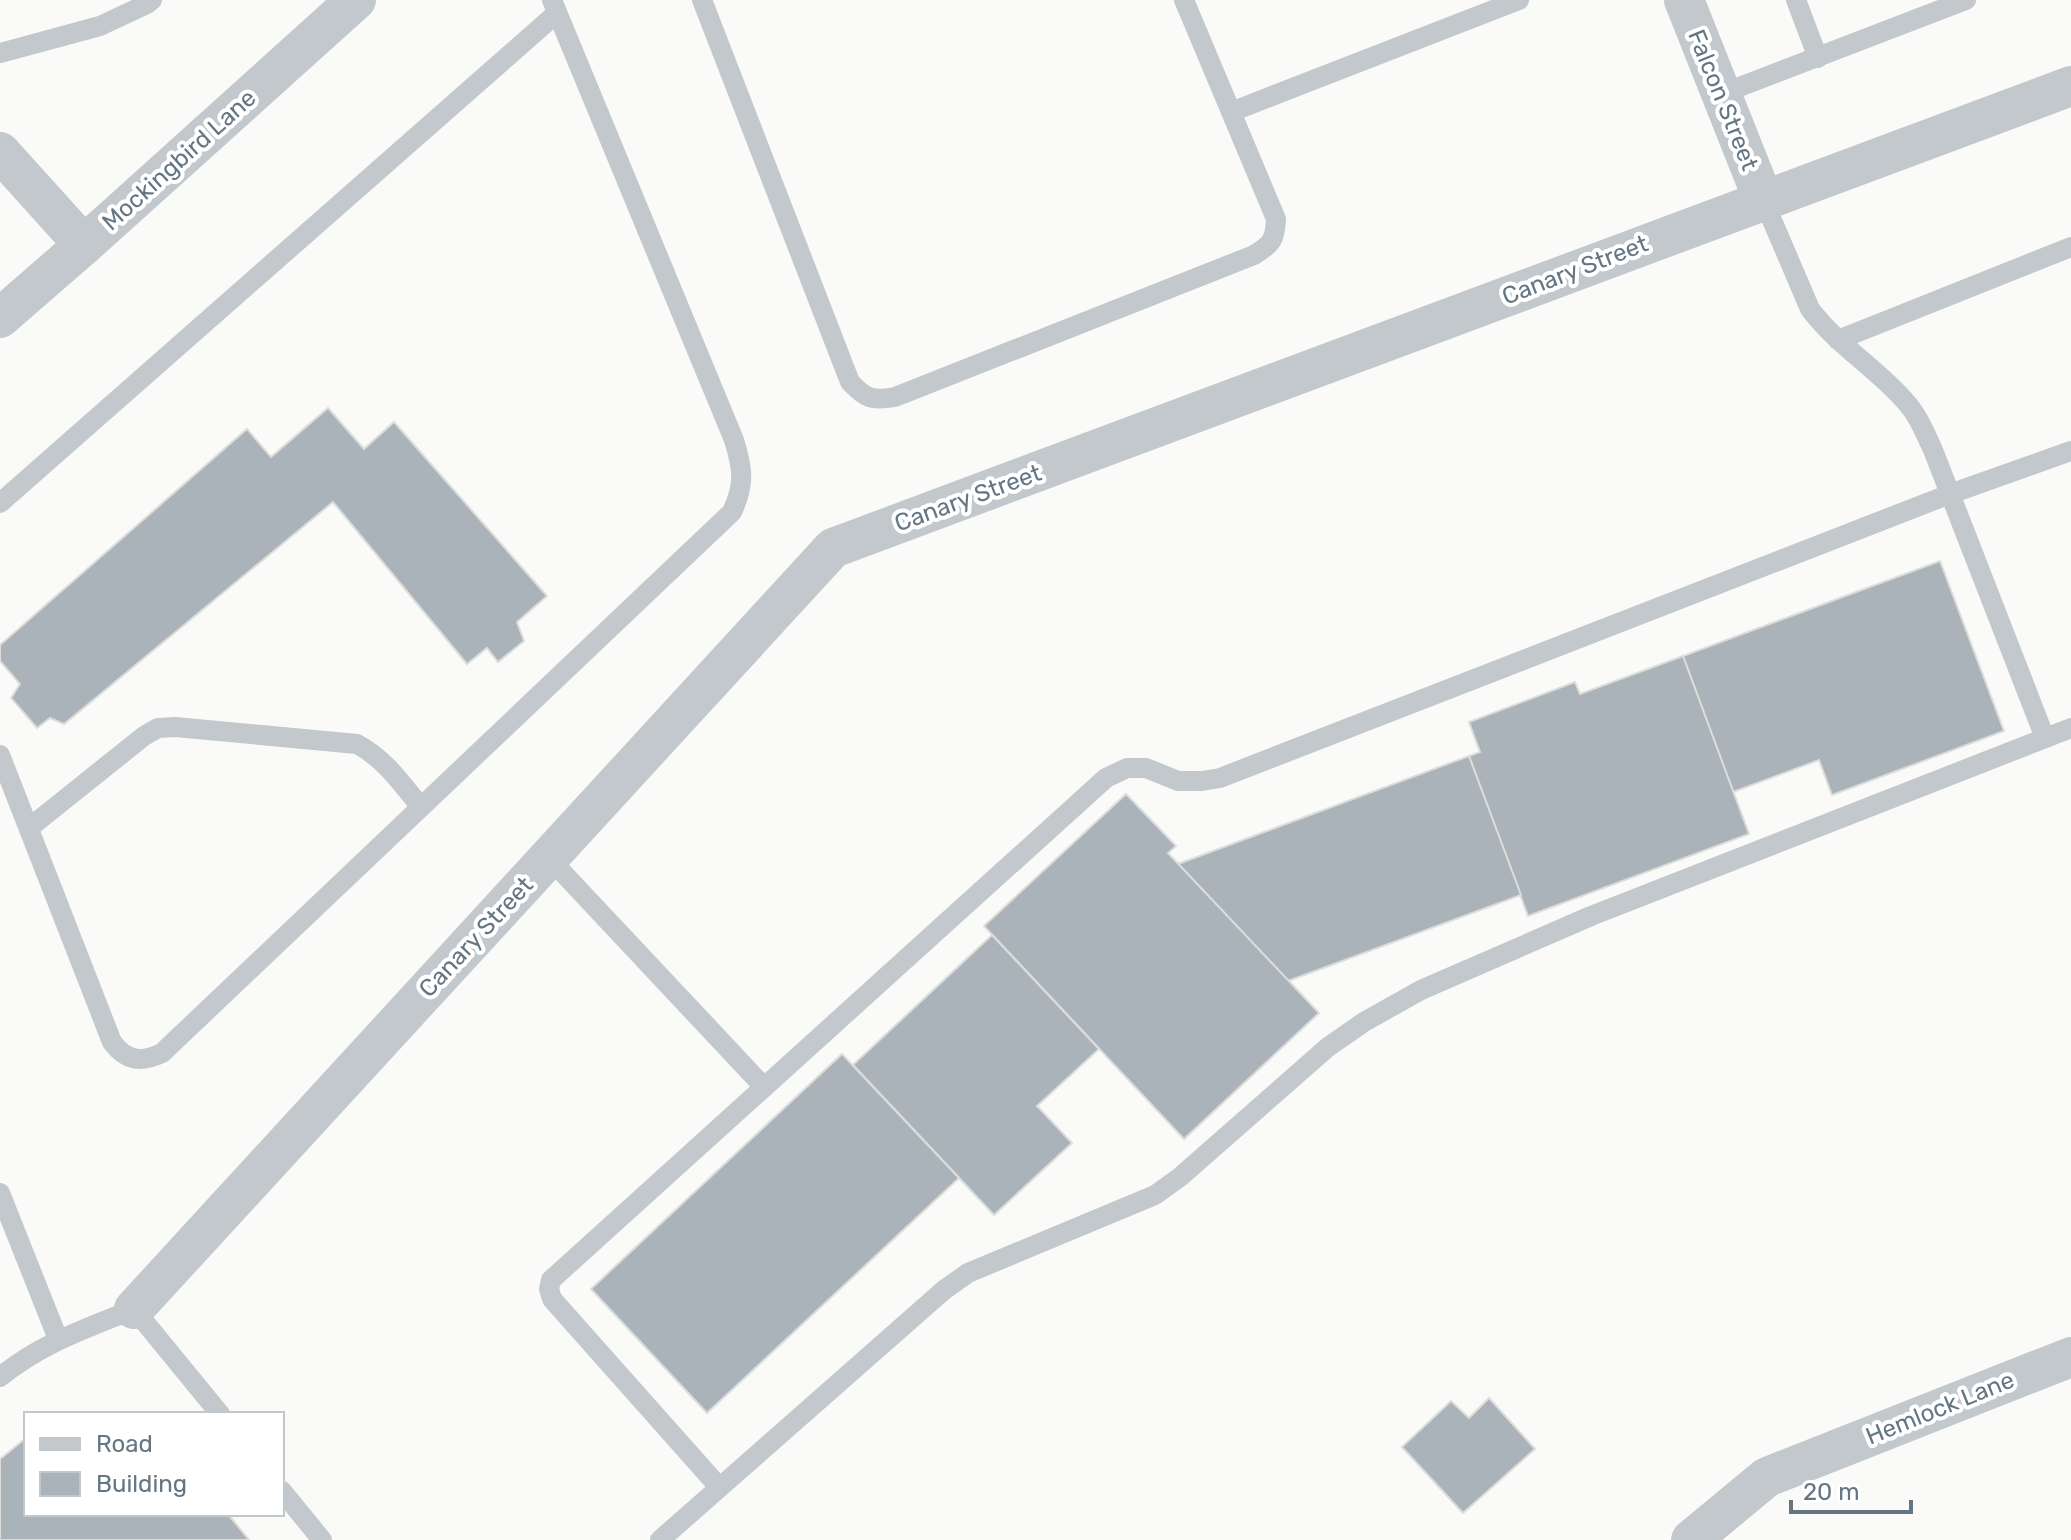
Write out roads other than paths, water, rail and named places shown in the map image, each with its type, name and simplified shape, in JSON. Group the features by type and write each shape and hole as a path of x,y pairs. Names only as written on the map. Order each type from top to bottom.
{"street":[{"name":"Mockingbird Lane","path":"0,318 356,0"},
{"name":"Falcon Street","path":"1684,0 1763,199"},
{"name":"Canary Street","path":"134,1309 833,548 2071,86"},
{"path":"0,152 84,245"},
{"name":"Hemlock Lane","path":"1691,1540 1767,1477 2071,1357"}],"lane":[{"path":"0,53 100,26 152,0"},
{"path":"702,0 850,382 863,396 877,400 895,397 1254,255 1269,246 1275,235 1276,219 1184,0"},
{"path":"1231,112 1519,0"},
{"path":"1796,0 1818,58"},
{"path":"1721,94 1966,0"},
{"path":"0,503 555,6 734,440 743,479 732,512 162,1053 149,1059 133,1058 120,1052 112,1042 0,755"},
{"path":"1763,199 1810,309 1821,324 1914,412 1933,450 2045,738"},
{"path":"1838,340 2071,247"},
{"path":"719,1487 552,1299 549,1289 551,1280 1106,778 1127,768 1146,768 1178,781 1220,778 1950,494 2071,451"},
{"path":"29,828 144,736 158,728 175,727 357,744 385,763 421,807"},
{"path":"660,1540 944,1290 968,1273 1155,1195 1180,1177 1328,1047 1364,1022 1421,990 1591,916 2071,728"},
{"path":"549,858 764,1087"},
{"path":"0,1193 58,1339"},
{"path":"0,1249 17,1236"},
{"path":"0,1377 58,1339 134,1309 218,1412"},
{"path":"284,1493 322,1540"}]}
